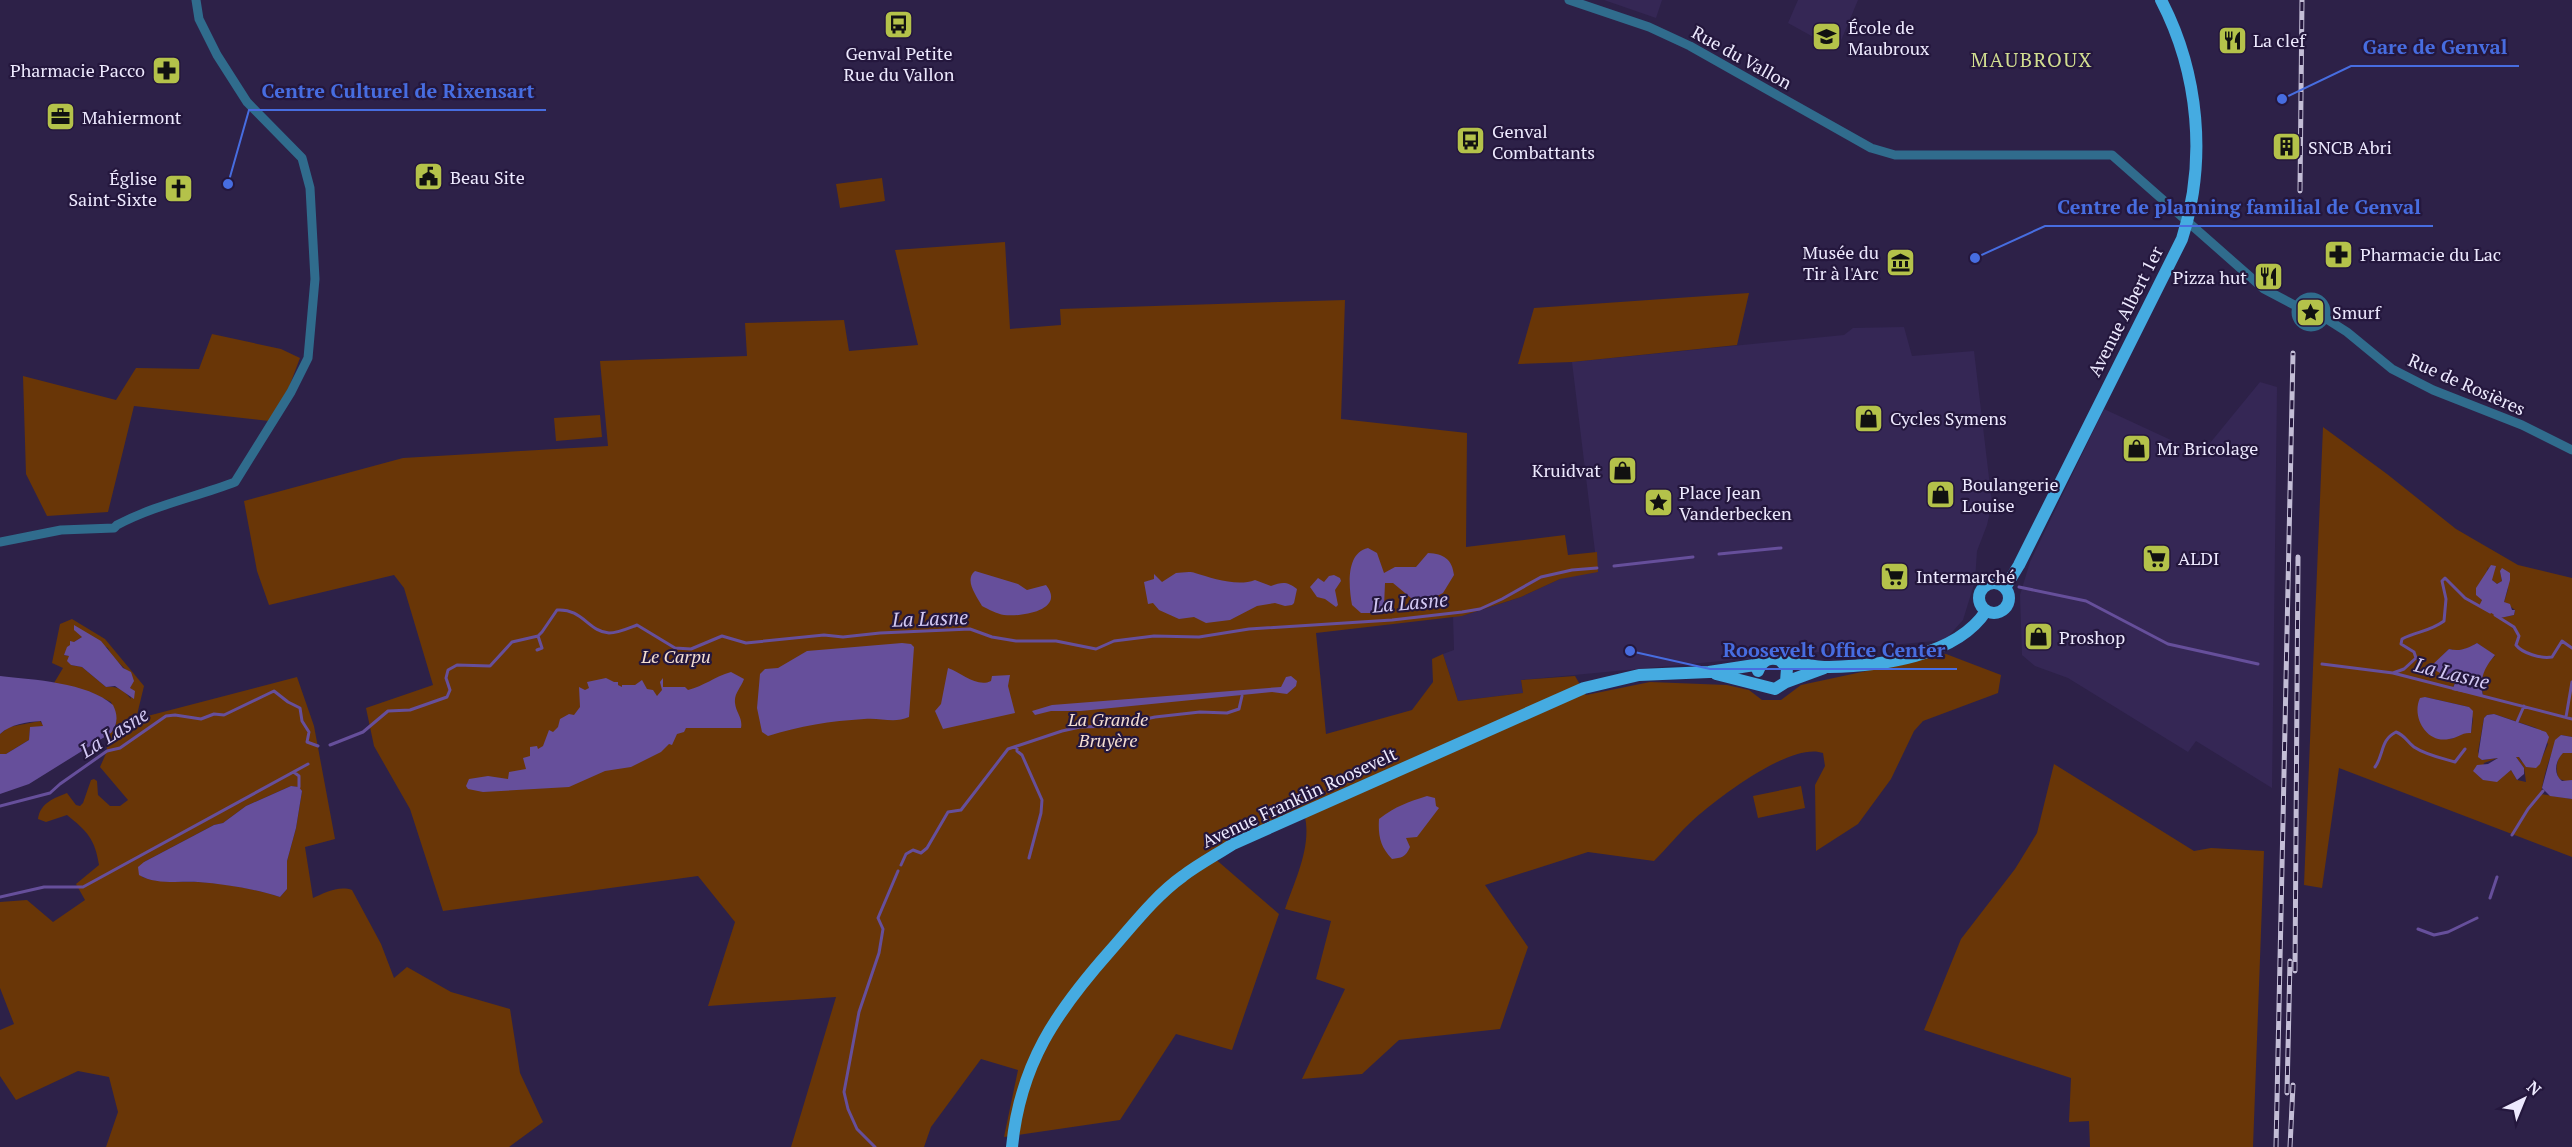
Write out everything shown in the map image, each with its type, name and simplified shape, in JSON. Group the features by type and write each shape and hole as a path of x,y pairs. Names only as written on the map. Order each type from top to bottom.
{"main road":[{"name":"Avenue Albert 1er","path":"2005,588 2019,565 2181,239 2187,221 2196,164 2196,129 2185,58 2161,0"},
{"path":"1992,583 2005,588 2009,599 2005,609 1996,614 1986,611 1980,606 1978,598 1982,587 1992,583"},
{"path":"1828,667 1775,688 1764,686 1759,679 1758,671 1761,664 1772,658 1783,662 1828,667 1875,663 1931,651 1949,644 1966,632 1986,611"},
{"path":"1783,662 1787,668 1786,682"},
{"name":"Avenue Franklin Roosevelt","path":"1012,1147 1018,1108 1027,1077 1057,1015 1078,987 1148,907 1181,877 1233,844 1567,694 1605,682 1639,675 1709,672 1761,664"},
{"name":"Avenue Franklin Roosevelt","path":"1709,672 1764,686"}],"street":[{"path":"0,542 61,530 114,528 149,510 220,489 235,482 291,392 308,358 315,279 310,188 306,168 294,148 254,110 238,87 202,25 196,0"},
{"name":"Rue du Vallon","path":"1569,0 1623,17 1690,46 1871,148 1896,154 2112,155 2187,221"},
{"path":"2187,221 2264,289 2298,306"},
{"path":"2307,298 2318,299 2324,305 2325,318 2321,324 2314,327 2306,326 2296,314 2298,306 2307,298"},
{"name":"Rue de Rosières","path":"2325,318 2347,332 2392,369 2433,390 2522,426 2572,450"}],"shaded area":[{"path":"1604,0 1662,0 1656,18"},
{"name":"École de Maubroux","path":"1798,0 1858,0 1837,50 1788,23"},
{"path":"1904,327 1912,356 1974,351 1992,503 1977,551 1975,581 1963,620 1945,640 1521,680 1523,693 1458,701 1443,654 1454,650 1453,616 1462,616 1521,597 1560,579 1597,568 1572,362 1844,335 1853,328"},
{"path":"2260,382 2277,387 2272,788 2196,741 2188,752 2068,678 2035,666 2022,655 2020,595 2030,562 2104,409 2201,454"}],"green space":[{"path":"882,178 885,201 840,208 836,184"},
{"name":"La Grande Bruyère","path":"1005,242 1010,329 1061,325 1060,309 1345,300 1341,419 1467,433 1466,547 1565,535 1568,555 1597,552 1598,572 1560,579 1521,597 1462,616 1316,633 1326,734 1412,710 1433,682 1432,659 1443,654 1458,701 1523,693 1521,680 1575,676 1586,695 1650,682 1727,685 1749,690 1762,700 1781,700 1801,685 1946,654 2001,675 1998,693 1923,721 1914,731 1891,779 1858,824 1816,851 1815,785 1825,766 1823,753 1809,752 1793,755 1774,763 1718,799 1692,821 1654,861 1588,852 1485,885 1528,947 1500,1029 1399,1040 1362,1074 1302,1079 1345,989 1316,979 1331,921 1285,909 1305,849 1304,813 1213,857 1279,914 1232,1050 1176,1034 1120,1120 1004,1137 1018,1070 981,1059 931,1127 924,1147 791,1147 836,997 708,1006 735,922 698,876 443,911 410,809 374,746 366,708 433,685 404,588 394,575 269,605 257,571 244,501 403,458 608,446 600,361 747,356 745,323 844,320 849,351 918,345 895,250"},
{"path":"1749,293 1737,345 1572,362 1518,364 1534,308"},
{"path":"212,334 281,349 300,358 289,387 269,421 134,406 108,512 47,516 26,474 23,376 116,400 136,368 199,369"},
{"path":"600,415 602,437 556,441 554,418"},
{"path":"2323,427 2456,529 2518,565 2572,578 2572,737 2561,735 2557,742 2548,764 2541,794 2572,799 2572,857 2339,768 2322,888 2304,885","holes":["2488,567 2492,580 2497,584 2502,581 2500,571 2508,589 2504,602 2515,610 2514,615 2499,618 2481,604","2477,643 2495,656 2483,674 2483,695 2452,689 2456,681 2438,668 2436,662 2449,649 2467,648","2425,697 2469,707 2473,719 2471,733 2466,732 2451,739 2425,730","2494,714 2536,728 2548,744 2541,760 2522,762 2518,756 2516,757 2524,768 2526,782 2517,780 2511,770 2500,778 2483,780 2480,777 2484,763 2498,758 2482,760 2478,752 2484,718"]},
{"path":"72,619 105,639 144,686 136,719 297,677 314,726 335,839 305,847 313,898 337,889 352,890 381,944 394,978 407,967 451,992 510,1009 520,1073 543,1122 509,1147 106,1147 118,1112 109,1077 78,1071 16,1100 0,1076 0,1030 14,1024 0,988 0,902 27,900 53,922 85,900 76,884 99,865 92,842 85,831 67,815 46,822 38,819 39,813 48,802 67,793 76,805 80,806 91,780 94,779 97,781 98,795 110,806 120,806 128,800 100,767 107,751 106,736 114,729 116,721 111,702 90,692 54,683 63,668 52,663 60,624","holes":["81,634 108,648 111,655 130,674 132,677 131,699 120,689 106,687 82,667 71,665 69,656 64,655 74,642 82,637","291,786 298,787 302,791 296,828 287,861 287,889 280,897 229,885 162,881 142,877 144,862 214,825 223,823 246,806"]},
{"path":"40,721 44,726 30,728 29,740 6,754 0,754 0,734 9,727"},
{"path":"2563,752 2572,753 2572,780 2569,782 2559,779 2557,772 2557,765"},
{"path":"2054,764 2194,851 2211,848 2264,851 2253,1147 2090,1147 2089,1121 2069,1122 2071,1078 1924,1030 1961,939 2015,869 2037,833"},
{"path":"1801,786 1805,808 1758,818 1753,796"}],"water":[{"path":"1368,548 1377,553 1384,573 1395,567 1416,567 1428,553 1446,558 1454,575 1443,593 1431,599 1411,598 1393,583 1385,583 1384,607 1372,613 1361,613 1352,605 1350,572 1355,557"},
{"path":"2491,565 2496,566 2492,580 2497,584 2502,581 2500,571 2502,568 2510,573 2504,602 2510,604 2512,610 2515,610 2514,615 2500,618 2479,606 2482,600 2476,595 2476,588"},
{"path":"975,571 1018,584 1027,590 1046,585 1051,594 1050,601 1039,610 1021,615 996,613 982,606 974,592 971,579"},
{"path":"1193,572 1240,583 1255,580 1271,586 1284,583 1297,589 1292,605 1285,606 1275,603 1257,606 1230,620 1206,623 1194,617 1179,619 1159,610 1153,603 1148,604 1144,582 1154,579 1154,574 1162,582 1176,573"},
{"path":"1334,575 1341,581 1335,590 1338,605 1336,607 1325,599 1317,597 1310,587 1318,578 1324,582 1329,576"},
{"path":"74,625 101,641 123,668 131,672 134,681 130,688 135,691 134,699 115,686 106,687 82,667 71,665 67,661 69,656 64,655 70,641 74,642 82,637 74,630"},
{"path":"2477,643 2495,655 2483,674 2483,696 2452,690 2456,681 2452,676 2445,676 2430,667 2449,649 2460,650"},
{"path":"911,644 914,647 909,717 897,720 870,719 827,723 791,729 768,736 762,732 757,708 760,674 765,669 778,668 807,651"},
{"path":"948,668 980,683 991,681 992,676 1010,675 1008,686 1015,713 943,729 935,711 941,704"},
{"path":"731,672 744,679 735,699 741,728 686,728 684,732 677,734 672,745 669,744 661,752 631,767 605,771 569,787 483,792 468,789 466,786 469,779 488,776 508,779 509,772 526,769 523,758 530,756 530,747 537,746 538,749 543,746 549,730 553,732 558,727 560,719 569,714 574,715 580,707 579,687 585,690 589,688 587,682 606,678 618,682 618,685 622,687 622,685 635,685 642,680 647,689 653,690 657,696 662,690 660,682 663,678 663,687 685,687 688,690"},
{"path":"0,676 60,683 89,691 113,705 116,712 115,726 111,733 29,784 0,794 0,754 6,754 29,740 30,727 43,726 41,721 24,723 0,734"},
{"path":"1291,676 1297,681 1296,686 1287,694 1272,692 1081,711 1051,711 1035,715 1032,711 1052,705 1281,687 1286,677"},
{"path":"2425,697 2469,707 2473,711 2471,733 2441,739 2428,733 2419,721 2418,713 2420,698"},
{"path":"2494,714 2546,732 2549,737 2540,764 2536,768 2526,767 2519,757 2516,757 2524,768 2524,774 2517,780 2511,770 2497,782 2483,780 2473,771 2477,765 2488,764 2498,758 2482,760 2478,757 2484,718"},
{"path":"2561,735 2572,737 2572,753 2563,753 2560,756 2556,771 2562,781 2572,780 2572,799 2550,796 2542,788 2555,740"},
{"path":"291,786 299,787 302,791 296,828 287,861 287,889 280,897 229,886 160,881 139,875 138,867 144,862 214,825 223,823 246,806"},
{"path":"1427,796 1435,798 1436,806 1439,808 1417,837 1406,838 1410,847 1407,853 1392,859 1381,840 1379,819 1402,805"}],"waterway":[{"name":"La Lasne","path":"1719,554 1781,548"},
{"name":"La Lasne","path":"1614,566 1693,557"},
{"name":"La Lasne","path":"330,745 363,732 388,711 410,710 447,697 450,690 446,678 448,670 457,665 490,666 512,642 538,636 557,610 573,613 602,632 620,631 637,625 675,648 691,649 722,636 746,643 824,635 843,637 970,629 992,637 1016,641 1056,641 1096,649 1114,641 1154,636 1199,637 1249,629 1392,620 1462,612 1480,609 1541,577 1572,570 1597,568"},
{"path":"2393,673 2404,669 2416,658 2414,652 2401,644 2402,639 2444,621 2446,599 2442,581 2445,578 2465,598 2490,612"},
{"name":"La Lasne","path":"2019,587 2086,601 2168,644 2258,664"},
{"path":"2495,615 2514,627 2519,636 2516,645 2527,653 2552,657 2562,641 2572,648"},
{"path":"537,650 542,648 538,636"},
{"name":"La Lasne","path":"2322,664 2393,673 2572,719"},
{"path":"2566,717 2572,682"},
{"name":"La Lasne","path":"0,806 50,793 107,751 120,748 166,716 201,719 214,714 224,715 274,691 300,708 302,721 309,732 307,742 318,746"},
{"name":"Le Carpu","path":"901,865 906,854 913,850 921,853 927,848 948,812 961,810 1008,749 1080,727 1114,726 1155,717 1200,712 1227,713 1239,709 1242,696"},
{"path":"2517,722 2524,706"},
{"path":"2375,767 2387,739 2396,732 2419,750 2455,762 2465,749"},
{"path":"1017,746 1017,751 1022,755 1042,800 1041,813 1029,858"},
{"path":"0,897 44,887 83,887 308,764"},
{"path":"295,773 299,776 299,787"},
{"path":"2512,835 2528,809 2543,791"},
{"name":"Le Carpu","path":"875,1147 857,1129 848,1109 844,1092 859,1012 879,953 883,929 878,918 898,871"},
{"path":"2490,898 2497,877"},
{"path":"2418,929 2434,935 2448,932 2477,918"}],"railway":[{"path":"2300,191 2302,0"},
{"path":"2276,1147 2293,353"},
{"path":"2295,971 2298,557"},
{"path":"2287,1093 2290,961"},
{"path":"2290,1147 2293,1085"}],"place":[{"name":"Genval Petite Rue du Vallon","path":"899,24"},
{"name":"École de Maubroux","path":"1827,37"},
{"name":"La clef","path":"2232,40"},
{"name":"Pharmacie Pacco","path":"166,70"},
{"name":"Gare de Genval","path":"2282,99"},
{"name":"Mahiermont","path":"61,117"},
{"name":"Genval Combattants","path":"1471,141"},
{"name":"SNCB Abri","path":"2287,147"},
{"name":"Beau Site","path":"429,177"},
{"name":"Centre Culturel de Rixensart","path":"228,184"},
{"name":"Église Saint-Sixte","path":"178,188"},
{"name":"Pharmacie du Lac","path":"2339,254"},
{"name":"Centre de planning familial de Genval","path":"1975,258"},
{"name":"Musée du Tir à l'Arc","path":"1900,262"},
{"name":"Pizza hut","path":"2268,277"},
{"name":"Smurf","path":"2311,312"},
{"name":"Cycles Symens","path":"1869,418"},
{"name":"Mr Bricolage","path":"2136,448"},
{"name":"Kruidvat","path":"1622,470"},
{"name":"Boulangerie Louise","path":"1941,494"},
{"name":"Place Jean Vanderbecken","path":"1658,502"},
{"name":"ALDI","path":"2157,558"},
{"name":"Intermarché","path":"1895,576"},
{"name":"Proshop","path":"2038,637"},
{"name":"Roosevelt Office Center","path":"1630,651"}],"district":[{"name":"MAUBROUX","path":"2032,59"}]}
